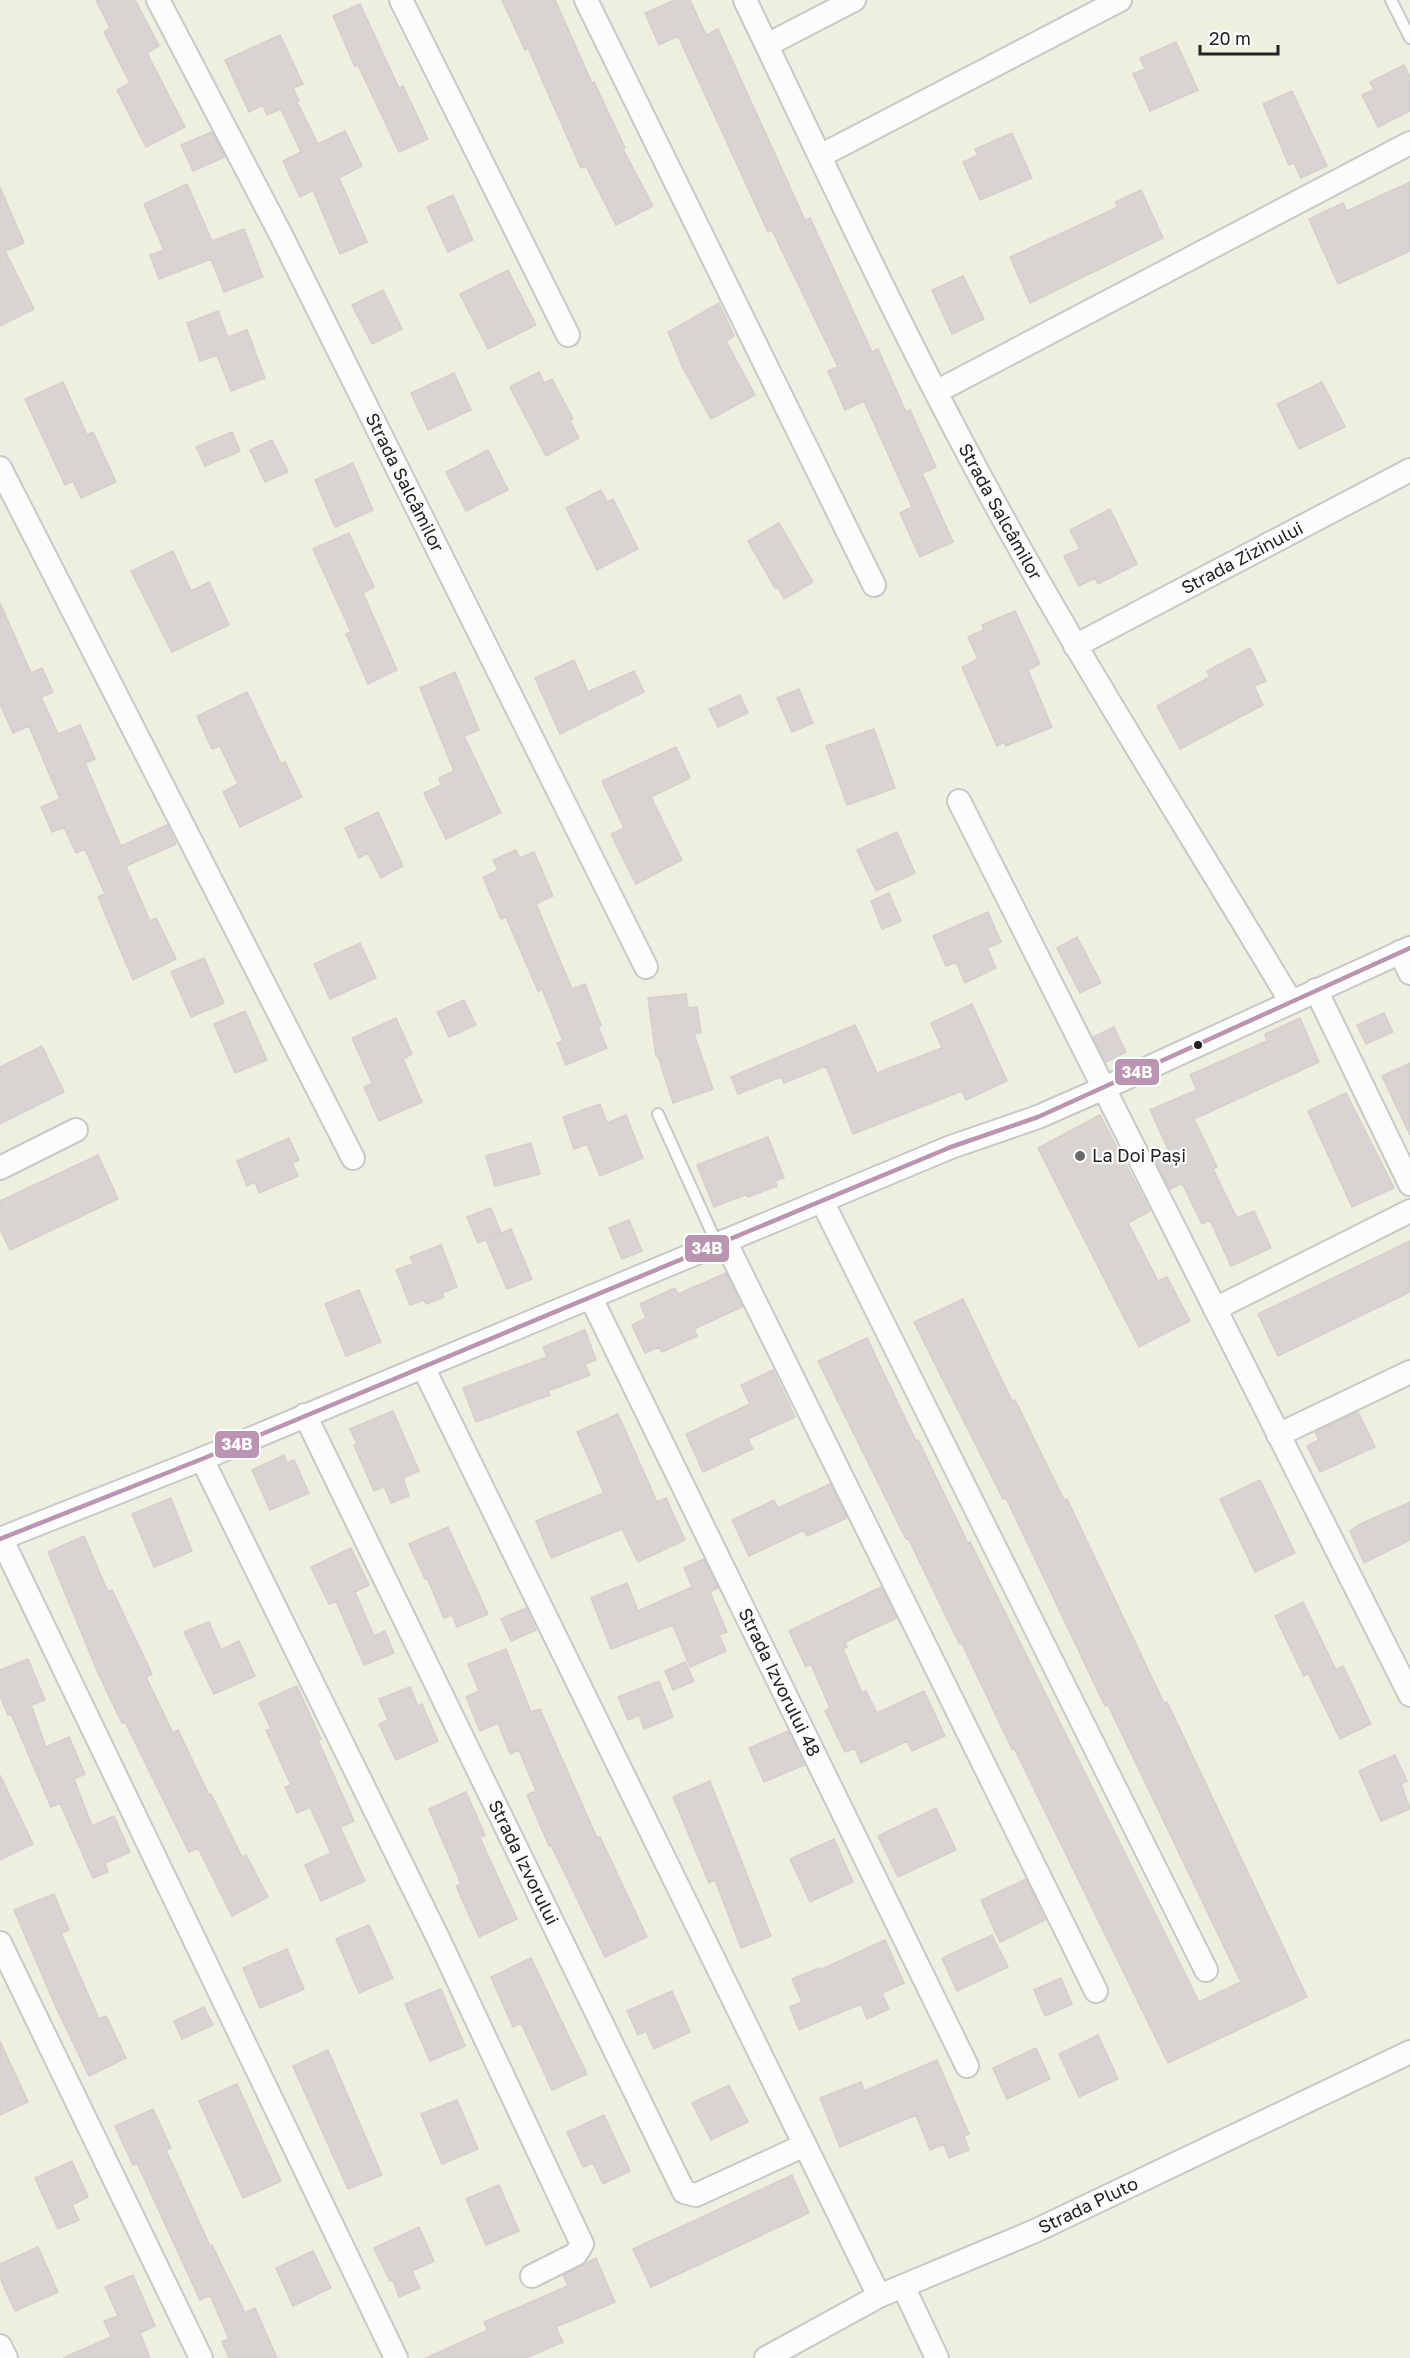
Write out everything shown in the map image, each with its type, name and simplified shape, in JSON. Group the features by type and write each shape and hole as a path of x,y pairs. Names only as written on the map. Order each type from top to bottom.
{"street":[{"name":"Strada Salcâmilor","path":"159,0 281,235 646,967"},
{"path":"402,0 568,336"},
{"path":"586,0 874,585"},
{"name":"Strada Salcâmilor","path":"745,0 936,392 1007,526 1075,646 1291,1002"},
{"path":"767,45 854,0"},
{"path":"820,156 1120,0"},
{"path":"936,392 1410,143"},
{"path":"0,468 353,1158"},
{"name":"Strada Zizinului","path":"1075,646 1410,470"},
{"path":"959,801 1410,1695"},
{"path":"396,2358 1,1538 202,1459 951,1148 1038,1117 1194,1048 1405,950 1410,973"},
{"path":"1316,990 1410,1184"},
{"path":"0,1168 76,1130"},
{"path":"822,1201 1206,1970"},
{"path":"1215,1309 1410,1211"},
{"path":"721,1243 1096,1991"},
{"name":"Strada Izvorului 48","path":"591,1298 967,2066"},
{"path":"423,1367 879,2296"},
{"path":"1278,1435 1410,1372"},
{"name":"Strada Izvorului","path":"305,1415 684,2192 696,2195 805,2145"},
{"path":"202,1459 438,1938 582,2244 576,2254 532,2277"},
{"path":"0,1943 201,2358"},
{"name":"Strada Pluto","path":"766,2358 879,2296 1035,2231 1410,2052"},
{"path":"903,2286 937,2358"},
{"path":"0,2346 6,2358"}],"lane":[{"path":"1390,0 1406,21 1410,38"},
{"path":"658,1114 721,1243"}],"green space":[{"path":"0,0 1410,0 1410,2358 0,2358"}],"building":[{"path":"96,0 135,0 159,46 147,53 185,127 146,147 117,90 130,83 104,32 110,28"},
{"path":"502,0 555,0 592,83 594,82 625,148 623,149 653,206 616,225 586,166 581,168 528,48 525,50"},
{"path":"675,0 690,0 706,35 718,29 805,220 810,218 872,352 878,349 906,412 910,410 936,467 922,473 953,542 920,557 900,513 912,507 864,401 845,410 828,371 838,367 772,230 768,232 678,36 659,45 645,13"},
{"path":"360,4 399,88 403,86 428,139 399,152 358,65 355,67 333,16"},
{"path":"280,35 303,84 293,88 299,101 297,102 318,144 345,131 362,166 339,178 367,242 340,254 313,190 300,197 283,161 301,152 281,109 267,115 263,105 249,112 225,60"},
{"path":"1176,42 1198,90 1150,111 1133,74 1145,69 1140,58"},
{"path":"1404,65 1410,77 1410,111 1378,127 1362,95 1374,90 1370,82"},
{"path":"1292,91 1327,166 1301,178 1294,163 1289,165 1263,104"},
{"path":"212,132 225,157 193,171 181,145"},
{"path":"1012,133 1032,178 980,200 963,162 978,155 975,149"},
{"path":"1410,182 1410,251 1338,284 1309,219 1343,203 1347,211"},
{"path":"187,184 212,241 244,229 263,277 224,292 211,259 159,279 150,255 164,250 144,204"},
{"path":"0,187 24,243 5,251 34,309 0,326"},
{"path":"1141,190 1163,238 1030,303 1010,257 1118,207 1115,202"},
{"path":"453,195 473,240 448,252 427,207"},
{"path":"508,270 536,325 488,349 460,294"},
{"path":"963,276 984,319 952,334 932,290"},
{"path":"383,290 402,329 372,344 352,305"},
{"path":"719,303 734,336 726,341 755,395 711,419 682,366 668,332"},
{"path":"218,311 228,337 247,330 265,378 231,391 217,355 200,361 187,323"},
{"path":"539,372 544,383 552,379 573,419 570,421 579,438 546,456 510,387"},
{"path":"454,373 471,410 428,430 411,393"},
{"path":"63,382 87,435 93,432 116,482 81,498 73,481 65,485 25,399"},
{"path":"1322,382 1345,427 1299,449 1277,404"},
{"path":"232,432 240,451 205,466 196,447"},
{"path":"272,440 288,472 265,482 250,450"},
{"path":"488,450 508,490 466,511 446,472"},
{"path":"353,463 373,510 335,527 315,480"},
{"path":"601,490 607,502 613,499 638,549 597,570 566,508"},
{"path":"1110,509 1137,564 1098,584 1095,578 1079,586 1064,556 1080,549 1070,530"},
{"path":"779,523 813,582 784,599 778,587 775,588 748,541"},
{"path":"349,533 374,587 363,593 397,670 368,684 346,634 351,632 313,549"},
{"path":"173,551 191,591 209,582 229,625 172,652 131,571"},
{"path":"0,603 31,673 42,668 53,692 41,697 58,734 80,725 95,759 85,763 121,846 167,825 176,844 126,866 150,921 156,918 176,959 133,980 98,897 105,894 85,849 76,853 64,827 52,832 41,807 60,799 29,726 13,733 0,704"},
{"path":"1015,611 1040,664 1028,670 1052,727 1006,746 1005,742 997,746 962,667 978,659 968,637 984,630 982,625"},
{"path":"1250,648 1266,681 1254,686 1263,705 1180,749 1157,706 1210,677 1207,671"},
{"path":"574,660 588,692 634,671 644,692 560,734 535,678"},
{"path":"455,672 479,730 464,736 501,813 446,839 424,793 441,785 439,778 454,771 420,688"},
{"path":"799,689 813,723 792,732 777,698"},
{"path":"247,692 281,764 285,762 302,797 240,827 223,792 238,784 220,746 212,749 197,716"},
{"path":"740,695 748,713 718,727 709,709"},
{"path":"874,729 895,788 847,805 826,746"},
{"path":"676,747 690,778 651,797 682,860 636,884 611,834 624,828 602,781"},
{"path":"378,812 403,866 381,878 368,853 359,858 345,828"},
{"path":"897,832 915,873 876,891 857,850"},
{"path":"516,850 520,858 534,852 553,896 536,904 572,989 585,984 601,1025 598,1027 607,1048 566,1065 557,1043 563,1041 542,989 538,991 506,917 501,919 483,877 498,870 493,860"},
{"path":"889,893 901,921 882,929 871,901"},
{"path":"988,912 1001,942 987,948 996,968 965,983 956,962 946,966 933,936"},
{"path":"1077,937 1101,983 1080,993 1057,948"},
{"path":"360,943 376,978 330,999 314,964"},
{"path":"204,958 224,1003 191,1017 171,972"},
{"path":"686,994 688,1008 697,1007 701,1033 694,1034 713,1089 673,1103 658,1056 656,1056 648,998"},
{"path":"464,1000 476,1025 449,1037 437,1012"},
{"path":"972,1004 1007,1081 966,1100 962,1091 853,1134 826,1066 784,1083 781,1077 738,1094 731,1077 855,1025 877,1073 942,1048 931,1023"},
{"path":"245,1011 267,1060 235,1073 214,1024"},
{"path":"1384,1013 1393,1032 1366,1044 1357,1025"},
{"path":"396,1018 412,1054 403,1059 422,1102 379,1121 364,1087 372,1083 352,1038"},
{"path":"1300,1018 1319,1062 1194,1119 1217,1167 1213,1169 1237,1218 1254,1211 1271,1248 1231,1266 1210,1220 1202,1224 1182,1183 1170,1189 1154,1157 1169,1151 1150,1110 1197,1090 1190,1075 1267,1041 1265,1034"},
{"path":"1114,1027 1126,1052 1106,1062 1093,1037"},
{"path":"42,1046 64,1092 0,1124 0,1067"},
{"path":"1410,1063 1410,1135 1382,1076"},
{"path":"1346,1093 1394,1188 1352,1207 1308,1111"},
{"path":"600,1104 607,1123 626,1115 643,1158 600,1176 587,1144 574,1149 563,1117"},
{"path":"1100,1115 1150,1211 1128,1223 1158,1281 1167,1277 1190,1321 1139,1347 1038,1148"},
{"path":"768,1137 784,1178 775,1181 777,1186 748,1197 747,1194 714,1207 697,1165"},
{"path":"289,1138 299,1160 292,1163 298,1176 259,1193 255,1182 247,1186 237,1161"},
{"path":"531,1143 540,1174 495,1186 486,1156"},
{"path":"98,1155 118,1199 10,1250 0,1229 0,1201"},
{"path":"491,1208 501,1233 478,1243 467,1217"},
{"path":"629,1220 642,1251 622,1259 609,1228"},
{"path":"511,1229 532,1279 507,1289 486,1240"},
{"path":"1410,1241 1410,1292 1278,1356 1258,1314"},
{"path":"441,1245 457,1287 442,1293 444,1297 426,1304 424,1300 410,1305 396,1270 413,1264 410,1257"},
{"path":"726,1273 742,1307 694,1329 697,1336 662,1352 659,1347 645,1353 632,1325 646,1318 640,1304 675,1288 678,1294"},
{"path":"359,1290 381,1342 346,1356 325,1304"},
{"path":"963,1299 1012,1401 1015,1400 1064,1500 1067,1499 1164,1703 1167,1702 1307,1997 1168,2063 1014,1748 1012,1749 961,1642 959,1643 908,1538 906,1539 818,1361 867,1338 916,1441 918,1440 968,1543 970,1542 1199,2002 1241,1982 1006,1498 1003,1499 914,1322"},
{"path":"585,1330 596,1360 585,1364 590,1375 548,1391 550,1395 476,1422 463,1388 547,1357 543,1347"},
{"path":"773,1370 795,1417 748,1439 753,1449 703,1472 686,1434 750,1404 741,1385"},
{"path":"393,1411 419,1471 403,1478 409,1496 391,1503 384,1486 374,1491 354,1445 357,1444 350,1429"},
{"path":"1358,1412 1375,1447 1320,1472 1307,1446 1319,1440 1315,1432"},
{"path":"618,1414 657,1502 666,1498 685,1540 638,1562 622,1529 551,1558 536,1521 604,1493 577,1432"},
{"path":"284,1455 287,1463 294,1460 309,1493 270,1510 252,1470"},
{"path":"1260,1480 1295,1553 1255,1572 1220,1499"},
{"path":"830,1484 847,1518 807,1536 804,1530 749,1556 732,1520 774,1500 778,1508"},
{"path":"171,1498 192,1551 154,1567 132,1514"},
{"path":"1410,1502 1410,1540 1364,1563 1350,1531 1358,1525"},
{"path":"448,1527 488,1614 457,1627 452,1615 444,1618 409,1544"},
{"path":"84,1536 108,1592 112,1590 152,1674 146,1677 173,1733 178,1730 242,1857 246,1855 268,1897 232,1916 198,1848 189,1852 125,1722 122,1723 98,1673 48,1552"},
{"path":"351,1548 369,1585 355,1592 374,1636 385,1631 394,1653 364,1665 336,1601 329,1604 311,1567"},
{"path":"704,1559 718,1588 710,1592 727,1632 719,1635 726,1651 690,1667 673,1625 611,1649 591,1598 627,1583 638,1611 692,1587 684,1568"},
{"path":"881,1587 897,1618 845,1642 847,1647 843,1649 862,1693 866,1691 877,1713 924,1691 945,1736 912,1751 907,1741 861,1763 855,1748 845,1752 825,1711 830,1708 811,1664 806,1667 789,1631"},
{"path":"1303,1602 1336,1670 1343,1666 1371,1724 1340,1739 1308,1673 1304,1676 1275,1616"},
{"path":"526,1608 536,1630 511,1641 501,1619"},
{"path":"209,1622 221,1650 239,1641 255,1676 214,1694 184,1632"},
{"path":"506,1649 531,1712 540,1709 597,1838 600,1837 647,1937 605,1957 551,1845 549,1846 527,1795 536,1791 519,1750 510,1754 498,1723 480,1731 466,1697 479,1691 468,1664"},
{"path":"28,1659 45,1700 31,1705 46,1747 69,1737 85,1774 74,1779 92,1826 114,1816 130,1852 105,1863 108,1872 93,1878 60,1803 51,1807 11,1714 8,1715 0,1696 0,1670"},
{"path":"685,1662 694,1681 673,1690 665,1671"},
{"path":"659,1681 673,1717 644,1729 639,1715 628,1720 618,1697"},
{"path":"297,1686 354,1821 340,1827 365,1881 321,1901 305,1865 331,1853 310,1807 297,1813 285,1787 291,1785 266,1730 271,1729 259,1703"},
{"path":"410,1687 418,1706 422,1704 438,1741 396,1760 379,1724 388,1720 379,1699"},
{"path":"788,1731 804,1765 764,1782 749,1748"},
{"path":"1395,1755 1407,1781 1401,1784 1410,1809 1381,1821 1359,1771"},
{"path":"0,1775 33,1844 0,1860"},
{"path":"710,1781 771,1936 741,1948 715,1880 709,1883 673,1797"},
{"path":"466,1792 485,1835 480,1838 517,1919 479,1937 456,1886 461,1884 429,1809"},
{"path":"936,1808 956,1850 898,1877 878,1836"},
{"path":"834,1839 853,1882 810,1902 790,1859"},
{"path":"1026,1879 1045,1920 1000,1942 981,1900"},
{"path":"54,1894 69,1930 61,1933 99,2019 106,2016 126,2058 89,2076 14,1910"},
{"path":"369,1925 393,1978 359,1993 336,1939"},
{"path":"992,1935 1008,1967 957,1991 942,1958"},
{"path":"885,1940 904,1983 882,1993 889,2009 867,2019 861,2004 799,2030 790,2007 802,2002 792,1979 819,1968 820,1970"},
{"path":"287,1949 304,1989 260,2008 243,1968"},
{"path":"531,1958 587,2074 552,2090 521,2023 513,2027 491,1977"},
{"path":"1061,1978 1072,2004 1045,2016 1034,1990"},
{"path":"441,1989 465,2046 430,2061 405,2004"},
{"path":"672,1991 690,2032 654,2049 646,2031 638,2035 627,2011"},
{"path":"204,2007 213,2025 182,2039 174,2021"},
{"path":"1098,2035 1118,2079 1079,2097 1059,2054"},
{"path":"0,2041 28,2102 0,2115"},
{"path":"1036,2048 1050,2079 1007,2099 993,2068"},
{"path":"328,2050 382,2175 348,2189 293,2066"},
{"path":"937,2060 969,2134 964,2136 969,2150 949,2158 944,2144 930,2150 916,2115 840,2147 820,2098 861,2082 864,2091"},
{"path":"237,2084 281,2181 243,2198 199,2101"},
{"path":"729,2085 748,2122 711,2140 692,2103"},
{"path":"457,2100 478,2149 442,2164 421,2114"},
{"path":"153,2109 171,2148 166,2150 210,2246 212,2245 245,2313 255,2308 277,2358 229,2358 222,2342 229,2339 210,2295 200,2300 137,2163 133,2165 115,2126"},
{"path":"604,2115 630,2171 603,2184 593,2163 583,2167 567,2132"},
{"path":"72,2161 88,2197 72,2205 79,2220 58,2229 35,2178"},
{"path":"792,2175 809,2213 651,2287 633,2249"},
{"path":"499,2185 519,2231 486,2245 466,2199"},
{"path":"419,2227 434,2261 412,2271 420,2288 399,2297 393,2280 390,2281 374,2248"},
{"path":"38,2247 58,2292 15,2311 0,2278 0,2264"},
{"path":"313,2251 331,2288 293,2306 276,2268"},
{"path":"596,2258 615,2302 556,2327 563,2342 526,2358 426,2358 488,2330 484,2322 568,2286 563,2275"},
{"path":"133,2275 155,2326 140,2333 150,2358 63,2358 111,2337 104,2321 118,2316 105,2287"}],"transit line":[{"name":"34B","path":"0,1539 202,1459 951,1147 1038,1117 1410,948"}],"place":[{"name":"La Doi Pași","path":"1080,1156"}]}
